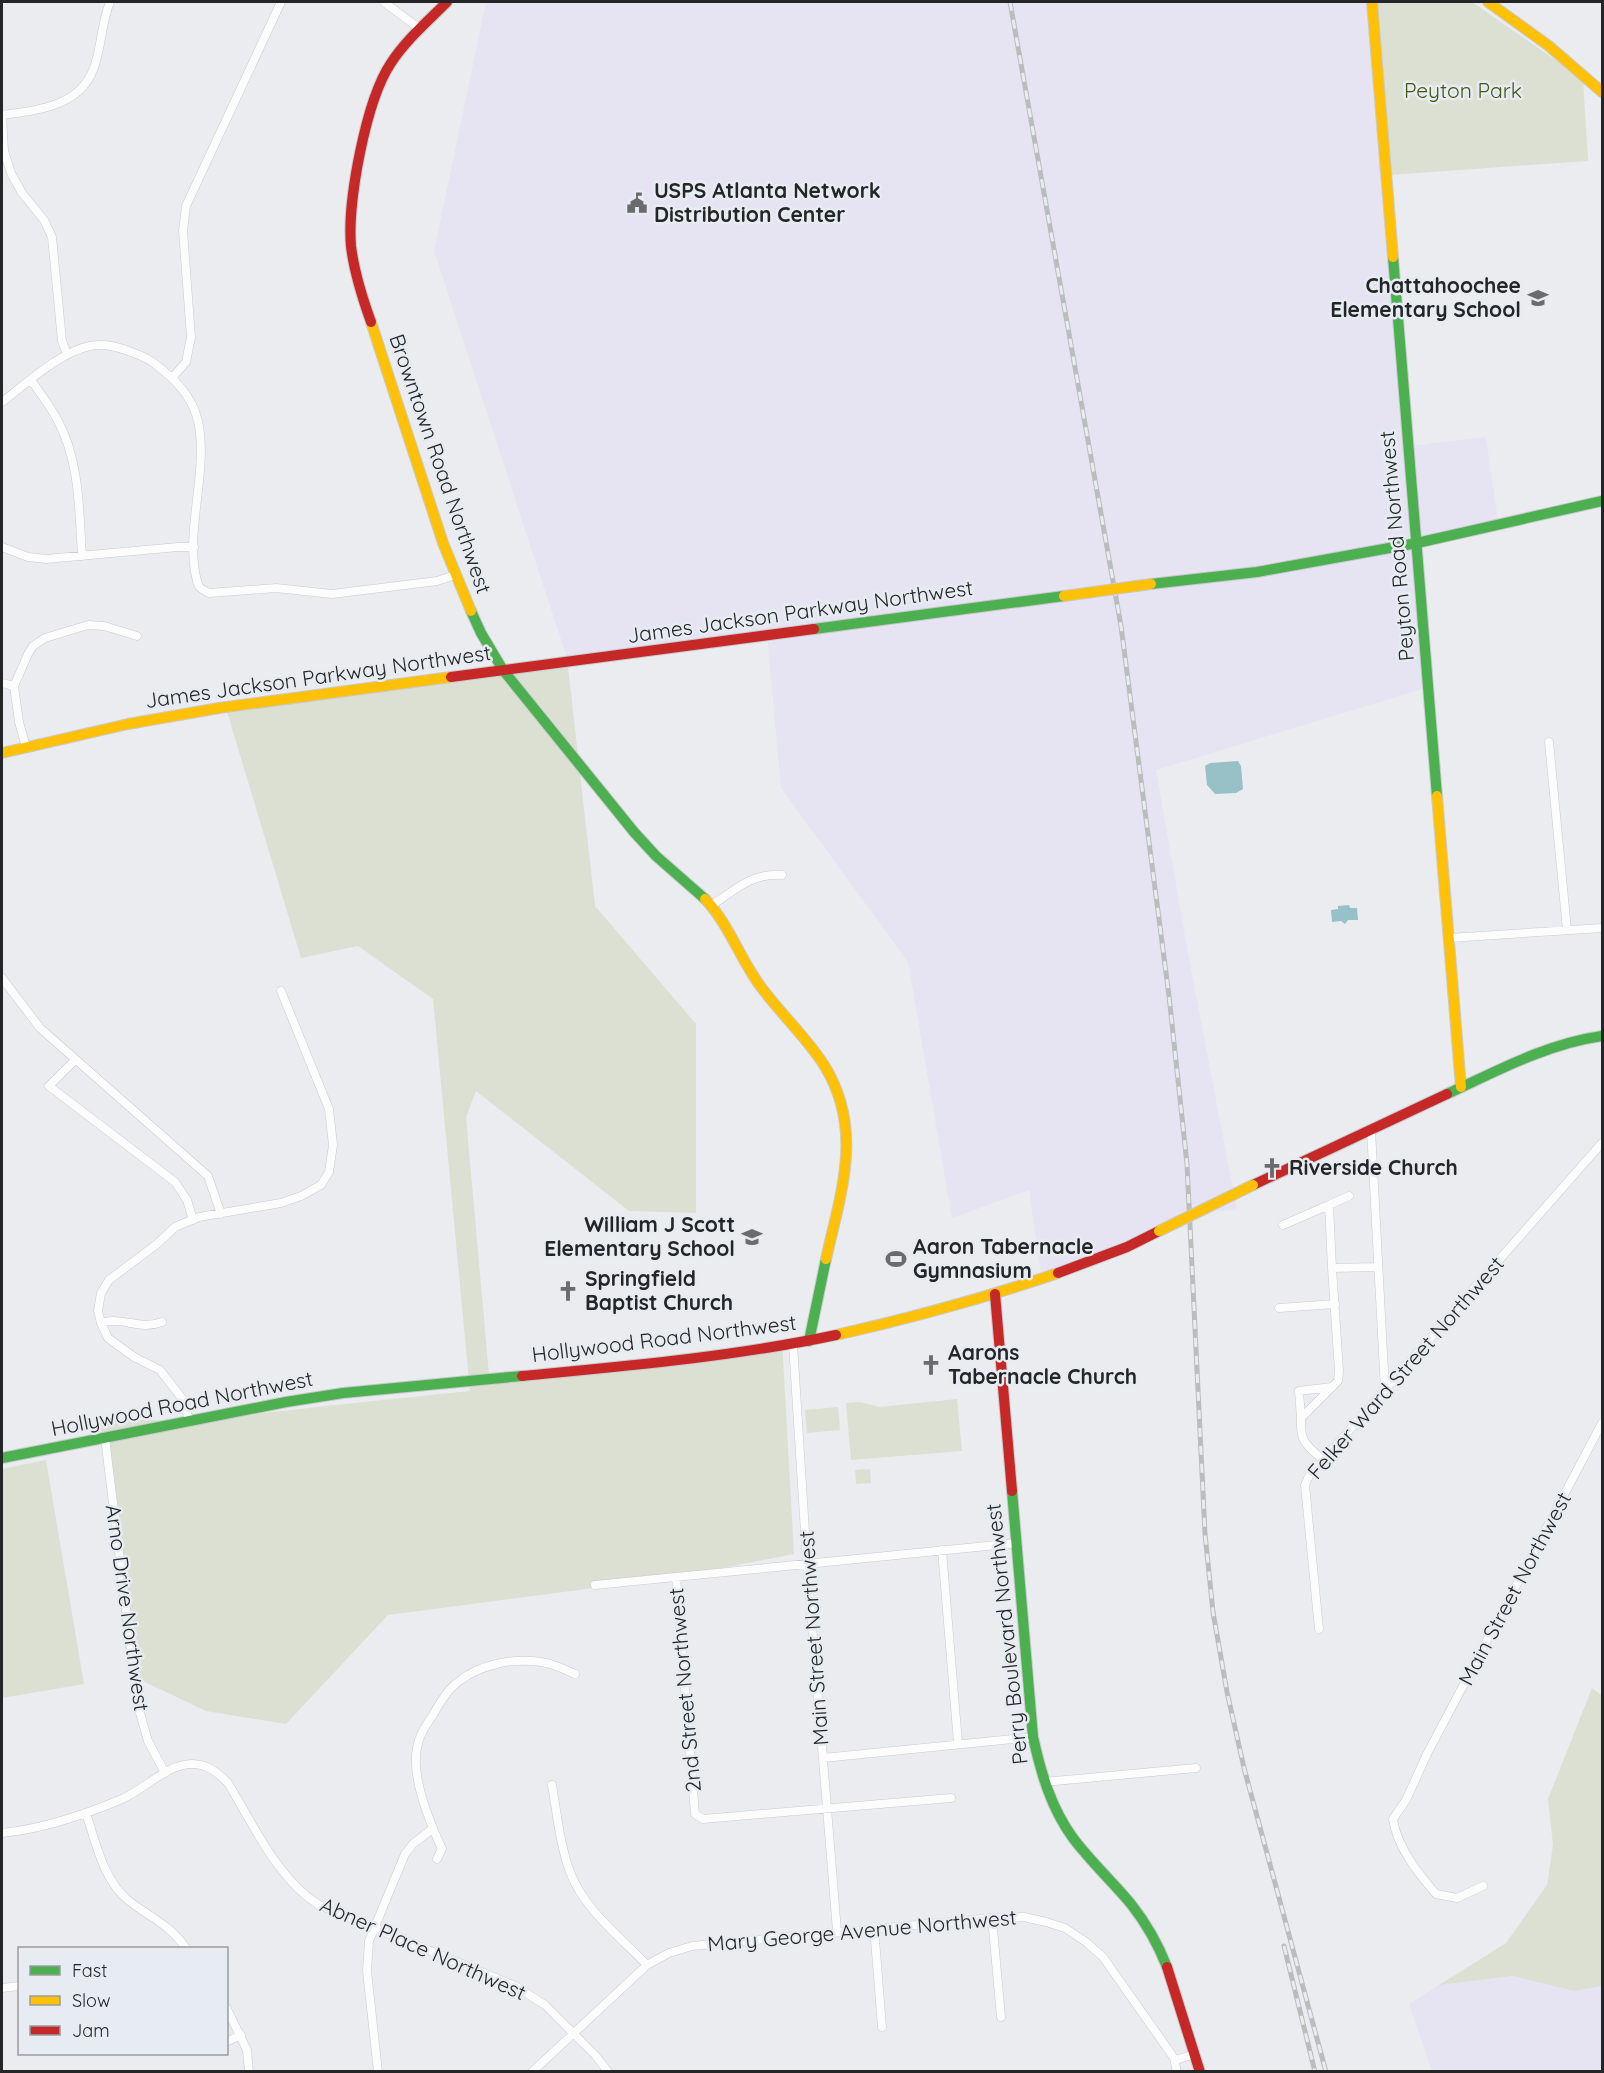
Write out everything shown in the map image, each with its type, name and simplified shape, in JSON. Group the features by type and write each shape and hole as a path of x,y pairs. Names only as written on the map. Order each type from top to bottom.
{"street":[{"path":"67,354 62,341 52,237 45,220 22,194 11,174 4,151 2,114 51,107 67,99 82,86 96,63 105,15 110,2"},
{"path":"173,377 186,362 191,337 183,231 186,207 281,2"},
{"path":"384,2 420,29"},
{"name":"Browntown Road Northwest","path":"447,2 391,63 372,103 353,197 351,241 360,290 455,575 481,633 503,670 634,832 656,856 711,906 723,922 760,986 825,1063 837,1085 848,1136 847,1161 809,1341"},
{"name":"Peyton Road Northwest","path":"1372,2 1461,1087"},
{"path":"1488,2 1549,46 1602,92"},
{"path":"2,402 67,354 90,346 117,347 150,359 173,377 191,403 200,434 194,547 197,583 201,590 209,593 276,588 332,594 437,581 455,575"},
{"path":"31,380 57,419 71,451 76,477 82,556"},
{"name":"James Jackson Parkway Northwest","path":"2,753 128,724 219,708 1151,584 1257,572 1417,543 1602,501"},
{"path":"2,547 28,557 46,559 194,547"},
{"path":"26,747 19,722 14,686 33,646 45,638 88,625 104,626 137,636"},
{"path":"2,683 14,686"},
{"path":"1549,742 1567,930"},
{"path":"711,906 754,878 768,874 782,875"},
{"path":"1449,938 1602,927"},
{"path":"2,978 40,1028 208,1176 221,1214"},
{"path":"189,1421 184,1401 160,1370 134,1357 108,1338 98,1311 100,1293 109,1280 158,1244 176,1227 193,1220 281,1203 302,1196 321,1185 329,1172 333,1145 329,1109 281,991"},
{"name":"Hollywood Road Northwest","path":"2,1458 343,1393 671,1362 793,1344 904,1320 995,1294 1127,1247 1253,1185 1533,1054 1582,1039 1602,1036"},
{"path":"75,1060 49,1086 175,1182 187,1200 193,1220"},
{"path":"1371,1130 1385,1390"},
{"name":"Felker Ward Street Northwest","path":"1319,1629 1305,1485 1309,1476 1602,1143"},
{"path":"1283,1225 1349,1196"},
{"path":"1301,1418 1338,1381 1329,1205"},
{"path":"1332,1268 1378,1267"},
{"name":"Perry Boulevard Northwest","path":"995,1294 1033,1737 1044,1782 1060,1818 1073,1838 1133,1907 1160,1950 1173,1983 1200,2072"},
{"path":"1279,1308 1335,1304"},
{"path":"101,1323 117,1319 146,1326 162,1322"},
{"name":"Main Street Northwest","path":"793,1344 807,1563 837,1931"},
{"path":"1323,1460 1304,1443 1300,1430 1299,1391 1332,1387"},
{"name":"Main Street Northwest","path":"1484,1886 1457,1898 1436,1894 1420,1876 1395,1834 1393,1819 1406,1800 1427,1754 1602,1423"},
{"name":"Arno Drive Northwest","path":"105,1438 138,1706 148,1741 165,1773"},
{"path":"595,1585 1017,1543"},
{"path":"942,1550 958,1743"},
{"name":"2nd Street Northwest","path":"676,1577 695,1814 704,1819 827,1809"},
{"path":"437,1859 442,1849 432,1829 416,1765 417,1748 421,1734 456,1683 474,1672 499,1663 514,1661 542,1662 575,1674"},
{"path":"823,1758 1033,1737"},
{"name":"Abner Place Northwest","path":"2,1833 30,1829 86,1813 125,1797 178,1766 192,1764 205,1766 218,1773 228,1783 282,1871 296,1888 319,1905 515,1986 545,2006 596,2056 608,2072"},
{"path":"1044,1782 1196,1767"},
{"path":"552,1785 565,1856 578,1888 594,1911 648,1965"},
{"path":"827,1809 951,1798"},
{"path":"86,1813 104,1867 113,1884 128,1900 160,1920 185,1947"},
{"path":"378,2072 367,1971 369,1941 405,1854 413,1844 432,1829"},
{"name":"Mary George Avenue Northwest","path":"532,2072 648,1965 669,1953 692,1946 874,1927 1024,1917 1065,1928 1103,1957 1174,2058 1177,2072"},
{"path":"992,1918 1001,2017"},
{"path":"874,1927 882,2027"},
{"path":"2,1988 18,1986"},
{"path":"228,2011 247,2050 249,2072"},
{"path":"228,2041 241,2035"},
{"path":"1174,2058 1176,2060 1194,2054"}],"shaded area":[{"path":"486,2 1376,2 1410,446 1486,437 1499,527 1417,550 1429,687 1156,770 1237,1210 1216,1211 1146,1243 1042,1280 1029,1190 952,1218 908,962 781,788 767,635 567,658 434,251"},
{"path":"1513,1976 1574,1991 1602,1986 1602,2071 1432,2071 1409,2004 1439,1985"}],"green space":[{"name":"Peyton Park","path":"1376,2 1472,2 1583,79 1588,161 1389,175"},
{"path":"567,658 595,906 696,1024 696,1213 629,1211 476,1091 466,1117 489,1375 562,1371 782,1340 794,1554 671,1578 388,1615 286,1724 206,1711 128,1674 99,1419 194,1421 470,1391 433,999 358,946 301,958 225,705"},
{"path":"957,1399 962,1451 851,1460 846,1403 860,1402 880,1407"},
{"path":"838,1407 840,1430 807,1433 805,1410"},
{"path":"46,1460 84,1684 2,1698 2,1469"},
{"path":"870,1469 871,1483 856,1484 855,1470"},
{"path":"1592,1688 1602,1696 1602,1986 1574,1991 1513,1976 1439,1985 1506,1943 1547,1885 1553,1845 1548,1799"}],"water":[{"path":"1238,761 1241,766 1243,789 1236,793 1215,794 1207,785 1205,766 1210,763"},
{"path":"1349,905 1350,908 1357,908 1358,920 1348,920 1345,924 1341,921 1332,922 1331,910 1338,909 1338,906"}],"railway":[{"path":"1010,2 1121,626 1169,996 1187,1164 1205,1534 1213,1612 1227,1692 1244,1768 1326,2072"},
{"path":"1284,1946 1315,2072"}],"traffic: fast":[{"path":"1393,257 1437,796"},
{"path":"1151,584 1257,572 1417,543 1602,501"},
{"path":"814,629 1064,596"},
{"path":"471,611 503,670 634,832 656,856 705,899"},
{"path":"1447,1094 1542,1052 1561,1045 1602,1036"},
{"path":"809,1341 826,1259"},
{"path":"2,1458 286,1402 343,1393 522,1376"},
{"path":"1012,1491 1033,1737 1043,1777 1065,1827 1136,1911 1160,1950 1167,1967"}],"traffic: slow":[{"path":"1372,2 1393,257"},
{"path":"1488,2 1549,46 1602,92"},
{"path":"371,322 443,543 471,611"},
{"path":"1064,596 1151,584"},
{"path":"2,753 128,724 219,708 451,677"},
{"path":"1437,796 1461,1087"},
{"path":"705,899 721,919 761,987 817,1055 836,1089 843,1113 846,1161 843,1185 826,1259"},
{"path":"1159,1231 1253,1185"},
{"path":"836,1335 948,1307 1058,1273"}],"traffic: jam":[{"path":"371,322 354,265 351,246 355,179 366,126 382,80 391,63 410,39 447,2"},
{"path":"451,677 814,629"},
{"path":"1253,1185 1447,1094"},
{"path":"1058,1273 1127,1247 1159,1231"},
{"path":"995,1294 1012,1491"},
{"path":"522,1376 719,1355 836,1335"},
{"path":"1167,1967 1200,2072"}],"place":[{"name":"USPS Atlanta Network Distribution Center","path":"637,203"},
{"name":"Chattahoochee Elementary School","path":"1538,298"},
{"name":"Riverside Church","path":"1272,1168"},
{"name":"William J Scott Elementary School","path":"752,1237"},
{"name":"Aaron Tabernacle Gymnasium","path":"896,1259"},
{"name":"Springfield Baptist Church","path":"568,1291"},
{"name":"Aarons Tabernacle Church","path":"931,1365"}]}
